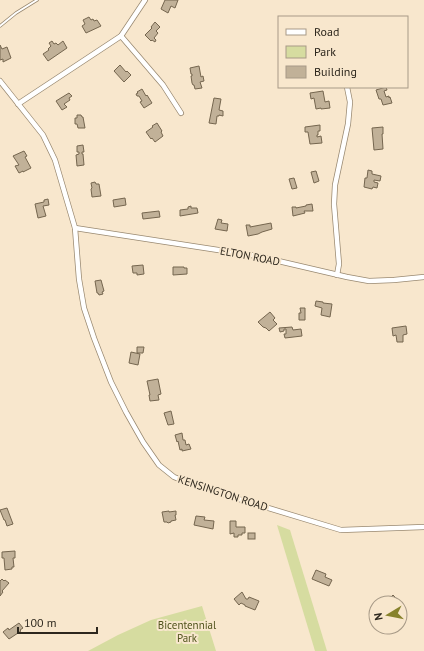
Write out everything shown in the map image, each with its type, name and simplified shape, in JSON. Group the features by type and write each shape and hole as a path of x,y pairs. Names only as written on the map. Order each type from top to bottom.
{"street":[{"path":"18,104 121,36 145,0"},
{"path":"121,36 163,85 181,113"},
{"name":"KENSINGTON ROAD","path":"0,81 43,135 49,145 55,160 75,228 79,279 84,308 94,338 111,382 126,412 143,442 159,465 174,477 199,487 341,530 424,527"},
{"path":"337,275 339,264 334,204 334,185 348,124 350,102 347,88"},
{"name":"ELTON ROAD","path":"75,228 257,256 347,277 369,280 394,280 424,277"}],"lane":[{"path":"0,26 16,13 37,0"}],"green space":[{"path":"277,525 290,530 327,651 315,651"},
{"name":"Bicentennial Park","path":"202,606 216,651 88,651 151,620"}],"building":[{"path":"165,0 178,0 175,8 171,6 168,13 161,9"},
{"path":"89,17 91,20 97,20 101,26 86,33 82,26 85,24 83,20"},
{"path":"155,22 160,27 156,31 158,33 154,38 156,40 155,42 152,40 151,41 145,35 152,28 151,27"},
{"path":"52,41 54,44 56,43 58,45 63,41 67,48 48,61 43,54 49,50 48,49 51,46 49,43"},
{"path":"0,45 2,49 7,47 11,58 3,62 3,59 0,60"},
{"path":"120,65 131,75 124,82 114,71"},
{"path":"199,66 201,77 203,76 204,81 200,82 202,88 195,89 192,83 190,68"},
{"path":"386,88 387,90 384,91 386,97 390,97 392,103 383,105 376,90"},
{"path":"142,89 152,103 144,108 140,102 142,101 136,94"},
{"path":"323,91 325,102 329,101 330,108 316,109 314,98 311,99 310,93"},
{"path":"69,93 72,96 69,98 70,100 64,104 67,107 62,110 56,101"},
{"path":"214,98 221,99 219,110 223,111 223,116 217,116 216,124 209,123"},
{"path":"77,115 81,115 83,117 85,128 78,128 77,124 75,124 75,118 77,118"},
{"path":"157,123 163,136 155,142 146,132"},
{"path":"320,125 320,131 318,131 317,137 321,136 322,143 310,144 308,132 305,132 305,127"},
{"path":"383,127 383,149 374,150 372,128"},
{"path":"83,145 84,152 82,152 82,154 84,165 77,166 76,155 79,154 79,152 77,152 77,146"},
{"path":"24,151 27,156 25,157 31,168 19,173 15,166 19,165 13,156"},
{"path":"368,170 372,171 372,174 381,176 380,181 374,180 374,182 378,183 377,188 373,187 372,189 364,187"},
{"path":"316,171 319,181 314,183 311,172"},
{"path":"294,178 297,188 292,189 289,179"},
{"path":"95,182 96,184 99,184 101,196 92,197 91,183"},
{"path":"125,198 126,205 114,207 113,200"},
{"path":"48,199 49,205 43,206 46,216 38,218 35,204 44,202 44,200"},
{"path":"312,204 313,211 304,211 305,213 293,216 292,207 296,208"},
{"path":"191,206 191,208 197,208 198,213 180,216 180,210 188,209 188,207"},
{"path":"159,211 160,217 143,219 142,213"},
{"path":"218,219 222,220 221,223 228,224 227,231 215,229"},
{"path":"271,223 272,229 248,236 246,225 250,225 250,227"},
{"path":"143,265 144,274 137,275 137,273 133,273 132,266"},
{"path":"173,267 187,268 187,274 173,275"},
{"path":"101,280 104,291 102,292 103,294 99,295 97,293 95,281"},
{"path":"316,301 332,304 330,317 321,315 322,308 315,306"},
{"path":"300,308 305,308 305,320 299,320 299,313 301,313"},
{"path":"270,312 275,318 273,320 277,324 269,331 258,322"},
{"path":"406,326 407,334 403,335 403,342 397,342 396,335 393,336 392,328"},
{"path":"292,327 293,330 301,329 302,336 285,338 284,334 286,334 286,329 280,332 279,328"},
{"path":"137,347 144,347 143,353 137,353"},
{"path":"131,352 140,354 138,365 129,363"},
{"path":"158,379 161,394 158,395 159,400 150,401 147,381"},
{"path":"171,411 174,424 168,425 164,413"},
{"path":"182,433 183,440 185,440 186,445 189,444 191,449 180,450 175,435"},
{"path":"7,508 13,524 7,526 0,510"},
{"path":"176,511 176,520 168,523 164,522 162,512"},
{"path":"196,516 205,517 204,520 214,521 213,529 194,525"},
{"path":"230,521 236,521 236,527 245,527 245,533 238,535 238,537 234,537 234,533 230,534"},
{"path":"248,533 255,533 255,539 248,539"},
{"path":"15,551 15,558 13,558 14,567 12,567 12,569 5,570 2,552"},
{"path":"316,570 326,574 325,577 332,580 329,586 312,579"},
{"path":"2,579 9,583 2,591 3,592 0,596 0,581"},
{"path":"242,592 246,599 249,597 259,601 255,610 241,603 239,605 234,599"},
{"path":"19,623 23,628 9,639 3,632"}]}
